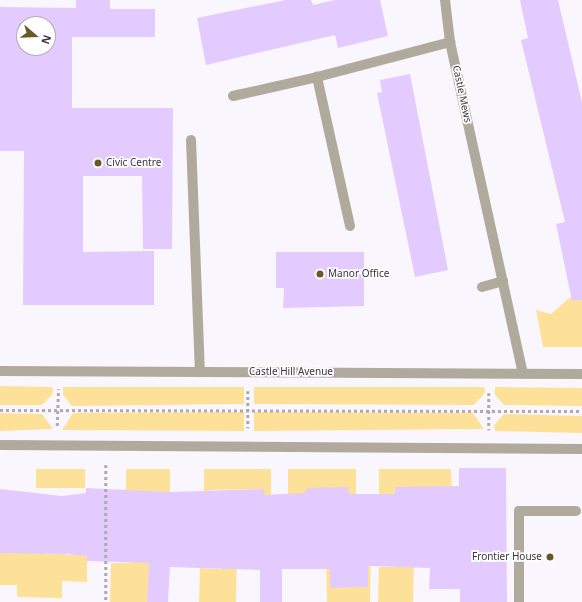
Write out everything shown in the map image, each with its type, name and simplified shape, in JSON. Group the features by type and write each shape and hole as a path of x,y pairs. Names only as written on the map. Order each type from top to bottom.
{"street":[{"name":"Castle Mews","path":"445,0 450,42 523,373"},
{"path":"233,96 317,77 450,42"},
{"path":"317,77 350,226"},
{"path":"190,140 200,372"},
{"path":"482,287 503,281"},
{"name":"Castle Hill Avenue","path":"0,371 582,374"},
{"path":"0,445 582,449"},
{"path":"519,602 519,511 576,511"}],"path":[{"path":"57,431 58,387"},
{"path":"248,387 249,431"},
{"path":"488,387 489,431"},
{"path":"0,410 248,408 582,411"},
{"path":"106,461 106,602"}],"shaded area":[{"path":"582,287 582,347 543,347 536,310 551,314"},
{"path":"0,386 52,387 53,389 52,395 42,405 0,405"},
{"path":"63,387 244,387 244,404 72,406 63,395"},
{"path":"254,387 484,387 485,389 484,394 474,405 254,404"},
{"path":"495,387 582,388 582,406 504,405 495,395"},
{"path":"244,412 244,431 62,430 73,413"},
{"path":"254,412 473,413 484,429 254,431"},
{"path":"0,413 42,414 53,429 0,431"},
{"path":"504,414 582,416 582,433 495,431 494,425"},
{"path":"36,469 85,469 85,488 36,488"},
{"path":"126,469 170,469 170,495 154,491 149,495 126,495"},
{"path":"204,469 271,469 271,495 264,495 263,489 210,490 209,495 204,495"},
{"path":"288,469 356,469 356,495 288,495"},
{"path":"379,469 451,469 452,494 396,487 394,494 379,494"},
{"path":"371,543 370,602 327,602 326,556"},
{"path":"0,548 41,548 45,554 57,554 62,549 66,555 77,555 83,549 87,549 87,582 62,581 62,598 17,597 17,585 0,585"},
{"path":"129,550 153,553 147,602 110,602 111,563 129,563"},
{"path":"237,550 236,602 199,602 200,568 222,569 223,556"},
{"path":"414,556 413,602 378,602 379,567 402,567"}],"building":[{"name":"Civic Centre","path":"76,0 110,0 110,9 155,9 155,37 72,37 72,108 173,108 172,249 143,249 142,176 83,176 83,252 154,251 154,305 23,305 24,151 0,151 0,7 76,8"},
{"path":"286,0 311,0 313,5 335,0 380,0 388,36 338,48 335,35 206,65 197,18"},
{"path":"520,0 558,0 582,102 582,300 572,301 556,224 565,222 521,40 528,38"},
{"path":"410,74 448,270 415,277 377,93 382,92 380,80"},
{"name":"Manor Office","path":"276,252 364,252 364,306 283,308 284,288 276,288"},
{"path":"459,468 506,468 507,602 460,602 460,589 429,589 430,568 368,566 368,587 330,588 330,569 282,569 282,602 260,602 260,570 170,567 168,602 147,602 149,563 87,561 87,556 66,554 0,553 0,489 62,496 86,493 86,488 170,492 264,489 264,495 304,493 308,488 347,487 350,494 394,494 396,487 459,486"}],"place":[{"name":"Civic Centre","path":"98,163"},
{"name":"Manor Office","path":"320,274"},
{"name":"Frontier House","path":"550,557"}]}
